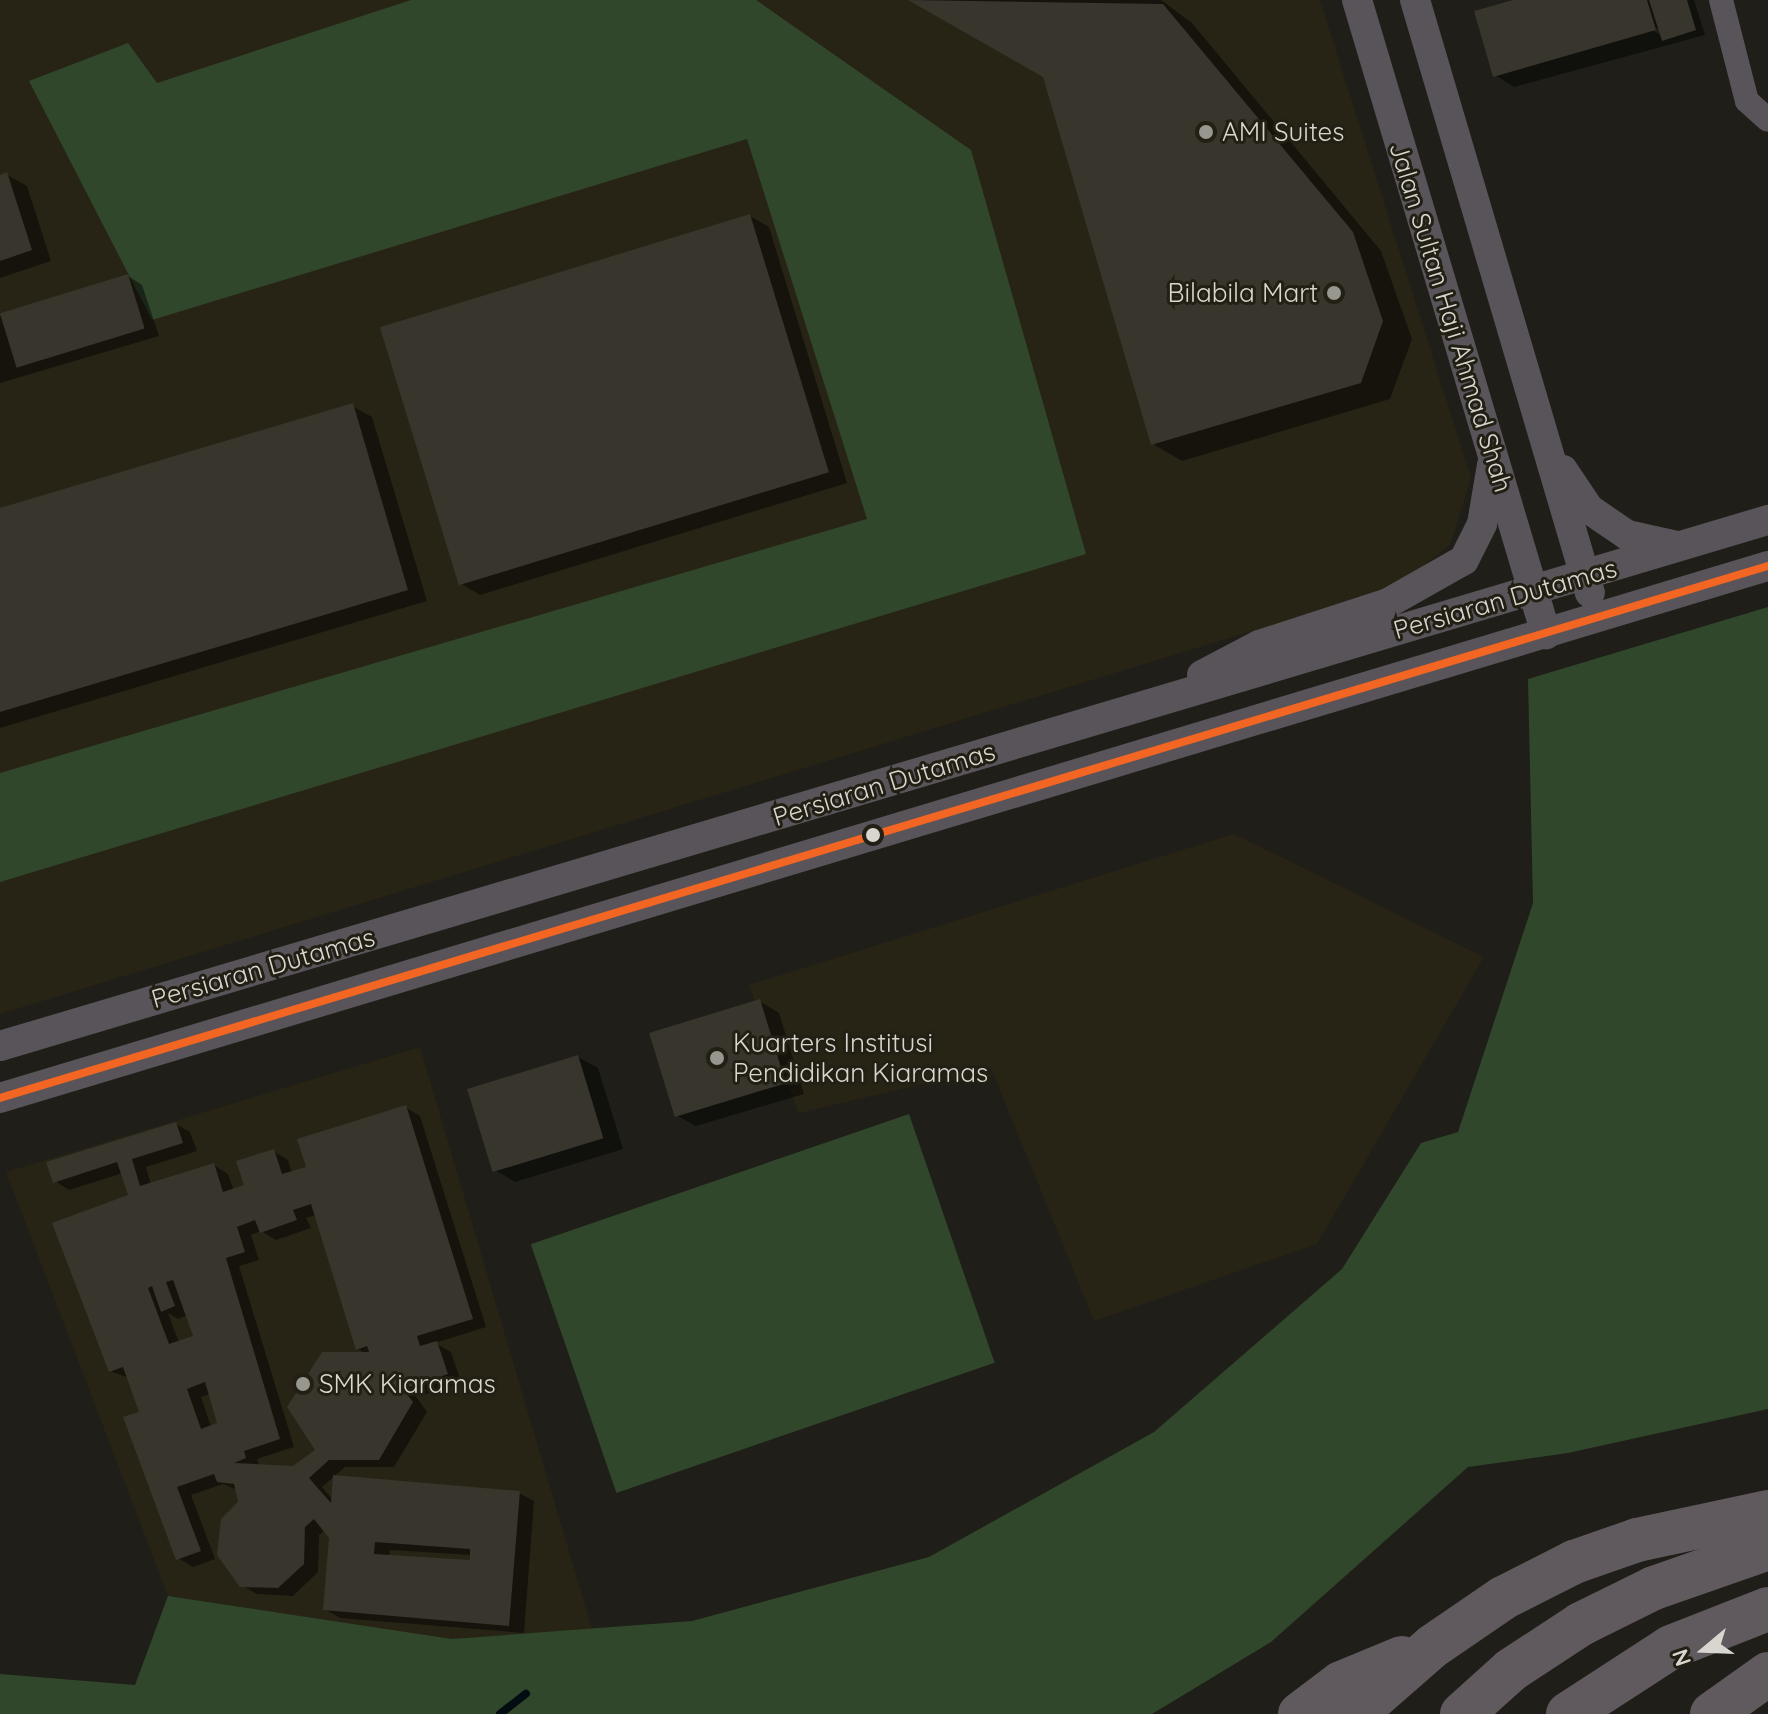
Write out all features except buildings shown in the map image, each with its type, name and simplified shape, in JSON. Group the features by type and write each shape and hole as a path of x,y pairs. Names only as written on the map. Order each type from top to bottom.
{"highway":[{"path":"1696,1527 1768,1483"},
{"path":"1355,1714 1433,1646 1503,1598 1574,1562 1696,1527 1768,1512"},
{"path":"1462,1714 1511,1670 1581,1624 1654,1588 1768,1548"},
{"path":"1568,1714 1671,1647 1768,1609"},
{"path":"1300,1714 1341,1683 1433,1646"},
{"path":"1712,1714 1768,1674"}],"street":[{"name":"Jalan Sultan Haji Ahmad Shah","path":"1357,0 1546,634"},
{"name":"Jalan Sultan Haji Ahmad Shah","path":"1415,0 1597,619"},
{"path":"1721,0 1747,101 1768,120"},
{"path":"1546,445 1589,509 1627,535 1681,547"},
{"path":"1140,708 1259,645 1388,603 1464,560 1482,524 1493,459"},
{"name":"Persiaran Dutamas","path":"0,1046 1768,520"},
{"name":"Persiaran Dutamas","path":"0,1098 1768,566"}],"shaded area":[{"path":"0,0 1320,0 1471,478 1450,545 1396,587 0,1014"},
{"path":"1234,834 1484,957 1317,1244 1094,1321 991,1068 799,1113 749,985"},
{"name":"SMK Kiaramas","path":"420,1047 592,1629 452,1639 168,1596 6,1172"}],"green space":[{"path":"411,0 756,0 971,150 1086,554 0,882 0,773 867,519 747,139 152,320 29,81 128,43 157,83"},
{"path":"1768,607 1768,1409 1568,1453 1468,1467 1271,1642 1152,1714 0,1714 0,1674 135,1685 168,1596 452,1639 692,1621 929,1557 1154,1432 1342,1269 1421,1143 1458,1132 1533,903 1528,679"},
{"path":"909,1114 995,1363 616,1493 531,1244"}],"waterway":[{"path":"500,1714 526,1694"}],"transit line":[{"path":"0,1098 1768,566"}],"place":[{"name":"AMI Suites","path":"1206,132"},
{"name":"Bilabila Mart","path":"1334,293"},
{"name":"Kuarters Institusi Pendidikan Kiaramas","path":"717,1058"},
{"name":"SMK Kiaramas","path":"303,1384"}]}
